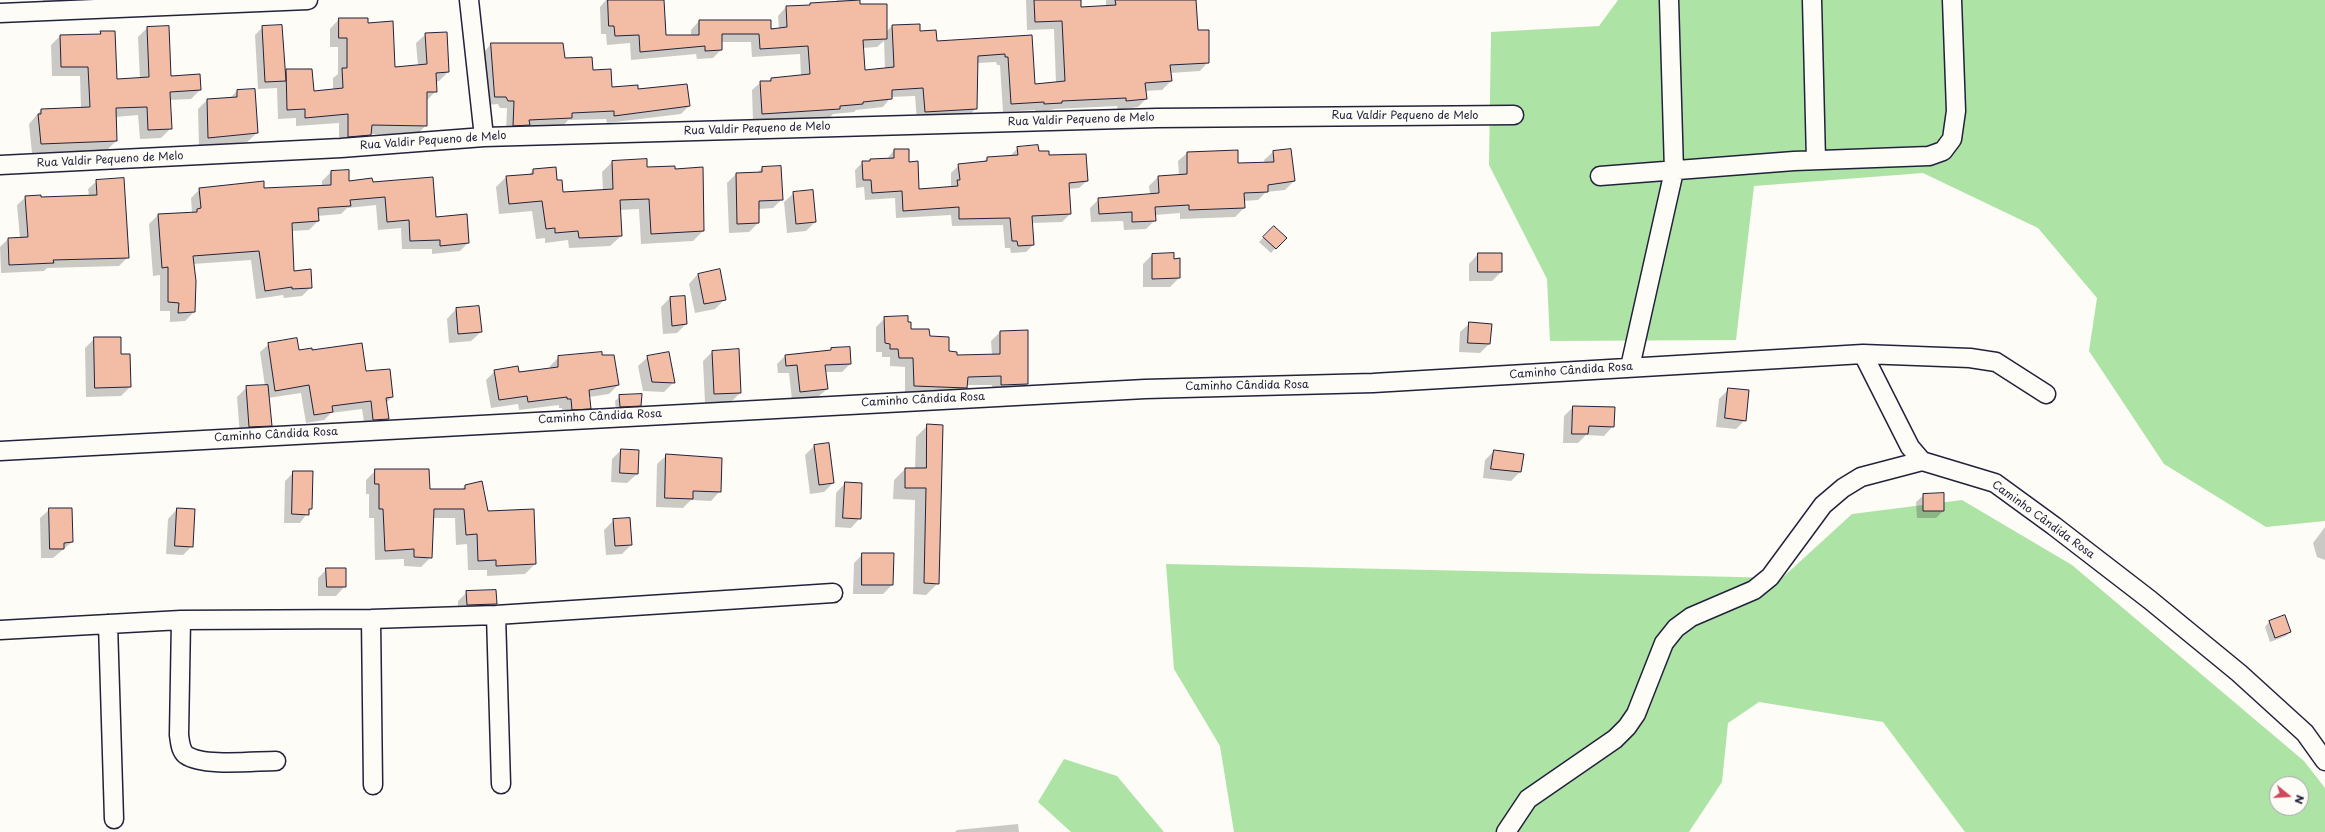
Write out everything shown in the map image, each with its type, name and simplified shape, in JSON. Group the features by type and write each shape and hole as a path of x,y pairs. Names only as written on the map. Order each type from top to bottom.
{"street":[{"path":"0,13 308,0"},
{"path":"469,0 484,137"},
{"path":"1630,367 1674,170 1669,0"},
{"path":"1812,0 1816,160"},
{"path":"1600,176 1816,160 1930,156 1943,151 1952,139 1956,111 1952,0"},
{"name":"Rua Valdir Pequeno de Melo","path":"0,165 341,148 484,137 1157,118 1514,115"},
{"path":"1506,832 1528,799 1615,740 1627,727 1636,714 1664,643 1676,628 1691,617 1754,590 1770,577 1823,505 1843,488 1861,477 1922,461 1910,447 1863,354"},
{"name":"Caminho Cândida Rosa","path":"0,451 1123,390 1373,383 1863,354 1970,358 1996,362 2046,394"},
{"name":"Caminho Cândida Rosa","path":"1922,461 1995,483 2054,526 2150,600 2240,673 2305,733 2325,761"},
{"path":"0,630 181,620 371,619 496,616 833,593"},
{"path":"496,616 501,784"},
{"path":"371,619 373,785"},
{"path":"181,620 179,734 181,749 195,759 210,761 276,761"},
{"path":"108,624 114,819"}],"green space":[{"path":"1618,0 2325,0 2325,521 2266,527 2164,464 2089,351 2097,298 2038,228 1923,173 1754,186 1736,340 1550,341 1547,279 1489,165 1491,32 1599,26"},
{"path":"1962,500 2072,565 2304,761 2325,788 2325,832 1965,832 1883,722 1759,702 1728,723 1722,782 1689,832 1234,832 1220,746 1174,669 1166,564 1782,578 1852,514"},
{"path":"1064,759 1117,776 1164,832 1071,832 1038,802"}],"building":[{"path":"608,0 664,0 666,35 699,35 699,20 771,20 771,29 787,27 786,6 860,0 860,4 887,4 887,39 863,40 865,70 894,67 892,25 920,24 920,31 936,30 937,41 1032,35 1035,84 1065,81 1062,21 1035,22 1034,0 1081,0 1081,7 1116,5 1115,0 1196,0 1198,30 1209,30 1209,63 1170,65 1172,81 1145,83 1147,99 1126,101 1126,98 1062,101 1062,103 1044,104 1044,102 1011,104 1008,57 1005,57 1005,54 978,56 977,109 925,112 923,88 892,90 892,99 840,106 840,109 762,114 760,81 771,81 771,78 810,74 808,46 760,49 759,34 722,34 722,50 705,51 705,46 640,52 639,35 615,36 614,26 609,26"},
{"path":"339,18 368,18 368,23 393,21 395,67 427,64 425,33 447,32 449,72 436,73 437,92 427,92 427,126 372,125 371,135 348,137 348,114 305,118 305,109 287,110 286,69 312,69 314,91 343,88 342,68 347,68 347,38 339,38"},
{"path":"282,25 286,81 265,82 262,26"},
{"path":"169,26 171,76 200,74 201,90 170,92 172,129 148,130 147,107 116,108 117,141 41,144 38,114 41,114 41,109 90,107 88,67 61,67 60,35 101,34 100,31 115,31 117,79 149,77 147,27"},
{"path":"491,43 563,43 565,58 592,57 593,70 611,69 612,87 638,85 638,89 687,84 690,106 614,116 614,111 572,113 572,118 529,120 530,125 513,126 514,101 508,101 506,97 495,97"},
{"path":"255,89 258,133 208,138 207,99 237,97 237,90"},
{"path":"1038,145 1039,151 1049,151 1049,155 1086,154 1088,181 1069,183 1071,214 1032,216 1034,245 1018,246 1017,241 1012,241 1010,218 959,219 959,207 903,211 902,191 872,193 871,180 863,180 862,161 870,161 870,159 894,158 894,149 909,149 909,162 918,161 919,189 958,186 957,180 960,180 958,164 987,161 987,157 1018,155 1017,147"},
{"path":"1291,149 1295,181 1268,185 1268,192 1244,193 1245,208 1189,210 1189,205 1155,207 1156,221 1132,222 1132,212 1099,214 1098,198 1159,193 1158,176 1187,174 1187,152 1238,150 1238,163 1274,162 1273,151"},
{"path":"647,159 647,167 675,166 675,169 703,167 704,231 651,234 649,199 620,200 622,236 579,238 578,231 555,233 555,228 546,229 542,201 509,204 506,176 533,174 533,169 556,167 557,180 562,180 563,192 613,189 612,161"},
{"path":"781,166 783,200 759,201 759,223 737,224 736,173 762,172 762,167"},
{"path":"349,170 349,181 372,178 373,182 433,177 436,217 467,214 469,243 440,246 440,240 410,241 409,220 387,222 385,197 350,200 351,206 318,208 319,221 292,223 294,271 311,269 312,288 292,289 292,287 265,291 259,251 193,256 196,281 195,312 178,313 179,303 168,302 168,267 162,268 158,214 197,212 197,209 201,208 199,188 264,181 264,188 331,185 331,171"},
{"path":"124,178 129,258 53,260 54,263 9,265 8,238 28,237 25,196 41,195 41,197 97,195 96,180"},
{"path":"813,190 816,222 796,224 793,192"},
{"path":"1274,226 1287,238 1276,249 1263,237"},
{"path":"1174,253 1174,259 1180,258 1180,278 1152,279 1152,254"},
{"path":"1478,253 1502,253 1502,272 1478,272"},
{"path":"720,269 726,300 704,304 698,274"},
{"path":"685,296 687,324 672,326 670,297"},
{"path":"479,306 482,332 458,334 456,308"},
{"path":"908,316 908,322 911,322 911,329 929,329 930,336 949,337 949,351 957,352 957,355 1000,354 1000,331 1028,330 1028,384 1001,385 1001,376 968,377 967,388 914,386 913,358 899,358 898,349 890,349 890,344 885,343 884,317"},
{"path":"1469,322 1492,324 1490,344 1468,343"},
{"path":"94,337 121,337 121,354 130,354 131,387 95,388"},
{"path":"297,338 299,350 312,348 312,350 362,343 366,371 390,369 393,397 386,398 389,419 373,420 371,401 332,406 333,412 314,415 309,385 275,391 268,343"},
{"path":"850,347 851,364 825,365 828,389 800,392 797,365 786,366 785,355 831,350 831,348"},
{"path":"739,349 741,393 714,394 712,351"},
{"path":"602,352 602,355 614,355 619,385 589,390 591,409 572,410 571,399 567,399 567,397 528,402 527,396 499,400 494,370 518,366 519,372 558,367 558,356"},
{"path":"669,352 675,383 652,382 647,356"},
{"path":"268,385 272,426 249,427 246,386"},
{"path":"1728,388 1749,390 1746,421 1725,418"},
{"path":"642,394 641,406 620,407 619,395"},
{"path":"1573,406 1615,407 1614,427 1589,426 1588,434 1572,434"},
{"path":"927,424 943,425 939,584 924,583 926,488 905,488 905,468 926,468"},
{"path":"829,443 834,483 819,485 814,445"},
{"path":"621,449 639,450 638,474 620,473"},
{"path":"1494,450 1524,454 1521,472 1491,469"},
{"path":"666,454 722,458 721,492 693,491 693,499 665,498"},
{"path":"375,469 429,469 430,489 465,489 465,485 482,481 488,511 534,509 536,564 496,566 496,560 478,561 477,534 466,535 464,509 434,509 432,558 414,557 414,549 385,551 383,509 379,509 379,484 375,484"},
{"path":"293,471 313,471 312,509 309,509 309,515 292,514"},
{"path":"845,482 862,483 861,519 843,518"},
{"path":"1944,493 1944,511 1923,511 1923,494"},
{"path":"49,508 72,508 73,542 64,543 64,549 50,549"},
{"path":"177,508 195,509 193,547 175,546"},
{"path":"630,518 632,545 615,546 613,519"},
{"path":"862,553 894,553 893,585 862,585"},
{"path":"326,568 346,568 346,587 327,587"},
{"path":"496,590 497,604 467,605 466,591"},
{"path":"2285,615 2291,632 2275,638 2269,621"}]}
